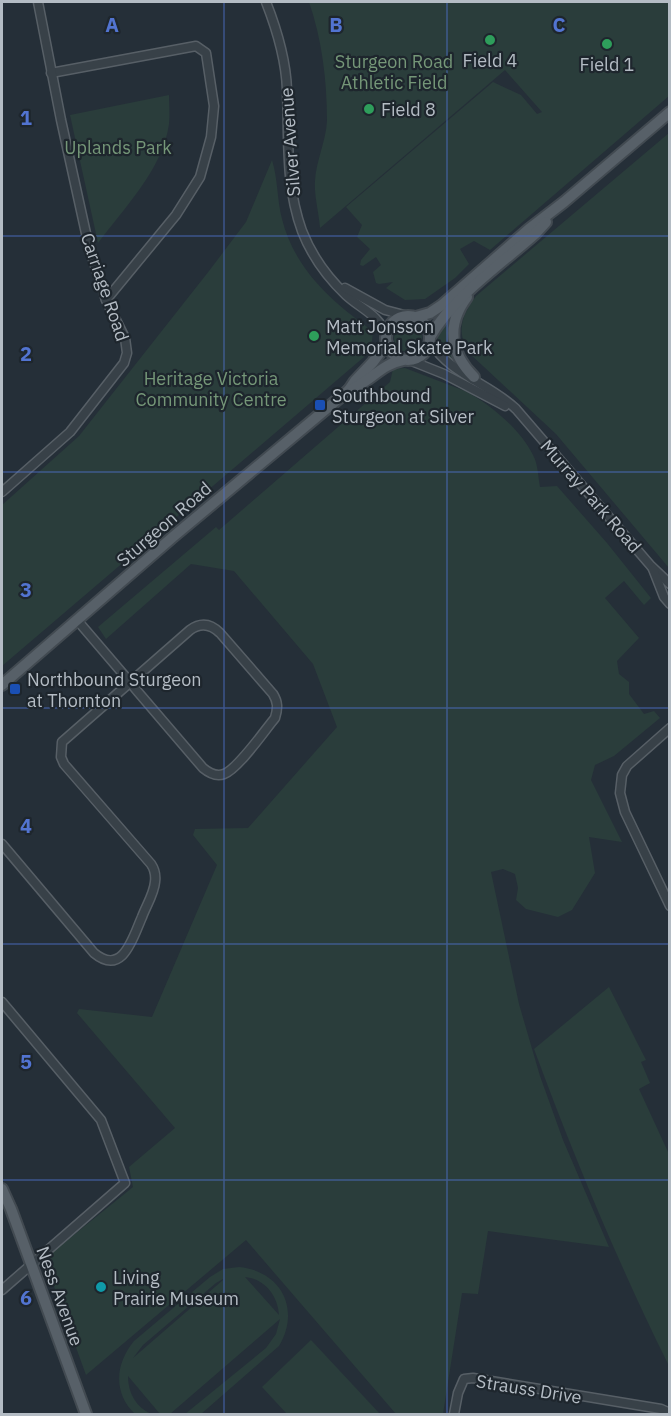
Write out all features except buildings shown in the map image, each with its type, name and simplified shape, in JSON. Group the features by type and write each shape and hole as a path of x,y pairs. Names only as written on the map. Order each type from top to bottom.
{"main road":[{"path":"564,202 535,234 446,312 423,355 406,360 392,354 386,340 388,328 393,322 400,317 430,313 441,305 669,112"},
{"path":"474,287 455,319 452,337 461,361 474,377"},
{"path":"412,317 426,325 430,339"},
{"name":"Sturgeon Road","path":"2,685 349,390 386,340"},
{"name":"Sturgeon Road","path":"349,390 360,386 388,364 406,360"},
{"name":"Ness Avenue","path":"2,1188 86,1414"}],"street":[{"name":"Carriage Road","path":"2,492 70,432 124,363 127,353 125,338 106,300 89,247 38,2"},
{"name":"Silver Avenue","path":"266,2 279,38 285,71 288,162 293,200 307,242 318,261 345,294 377,318 386,340"},
{"path":"51,73 196,46 206,53 214,106 211,137 200,177 176,215 106,300"},
{"name":"Silver Avenue","path":"330,277 385,310 412,317"},
{"name":"Murray Park Road","path":"430,339 447,363 509,403 669,584"},
{"name":"Murray Park Road","path":"406,360 436,370 486,395 531,427"},
{"path":"474,377 485,387"},
{"name":"Murray Park Road","path":"651,566 669,604"},
{"path":"2,844 94,953 103,959 114,960 128,950 154,887 155,872 151,864 64,764 60,750 62,742 67,736 130,682 194,627 200,625 211,626 220,633 273,694 278,705 275,718 231,770 225,774 212,774 203,768 130,682 77,620"},
{"path":"669,728 627,765 622,774 620,793 625,812 669,906"},
{"path":"2,1002 101,1120 125,1183 2,1290"},
{"name":"Strauss Drive","path":"454,1414 464,1379 482,1379 661,1409 669,1413"}],"green space":[{"name":"Sturgeon Road Athletic Field","path":"309,2 669,2 669,96 490,250 474,241 460,249 469,264 455,278 425,299 405,300 386,288 393,282 376,283 373,272 381,265 376,257 363,266 360,265 361,260 370,249 357,237 362,225 346,207 493,82 521,95 537,114 542,112 505,70 320,228 315,181 326,128 327,106 320,46"},
{"name":"Uplands Park","path":"169,95 169,124 159,157 141,187 98,243 70,115"},
{"path":"669,133 669,568 556,434 468,352 462,336 462,323 476,296"},
{"name":"Heritage Victoria Community Centre","path":"272,160 282,219 296,254 317,283 330,296 373,331 371,351 2,666 2,505 79,436 209,271 246,222"},
{"path":"452,313 449,332 456,361 454,362 446,356 438,344 439,333"},
{"path":"408,324 418,328 422,338 418,348 408,352 398,348 394,338 398,328"},
{"name":"Living Prairie Museum","path":"405,368 465,391 504,418 533,455 540,487 557,486 651,598 644,605 624,581 605,598 639,638 617,661 619,674 629,682 629,694 644,714 654,711 660,718 614,756 595,765 591,780 622,842 589,837 595,873 572,910 558,917 526,909 516,900 518,888 515,874 503,869 491,872 519,1004 540,1076 563,1140 609,1247 488,1231 478,1294 462,1293 443,1414 396,1414 246,1240 86,1375 44,1259 133,1187 129,1167 175,1128 77,1013 79,1009 152,1017 217,865 193,835 195,829 248,828 337,727 313,664 234,571 191,564 106,639 98,627 216,527 219,530 390,382 393,369"},
{"path":"609,987 646,1060 641,1062 650,1083 639,1089 669,1154 669,1366 597,1209 534,1049"},
{"path":"239,1267 254,1270 276,1284 283,1294 288,1319 279,1346 201,1414 185,1414 266,1348 276,1334 280,1319 170,1414 160,1414 128,1376 129,1388 134,1399 141,1408 151,1414 135,1414 128,1406 120,1388 120,1369 128,1350 134,1341 210,1277 223,1269","holes":["245,1277 259,1281 269,1290 276,1301 279,1315","223,1280 133,1358 143,1345"]},
{"path":"311,1340 380,1414 287,1414 262,1387"}],"place":[{"name":"Field 4","path":"490,40"},
{"name":"Field 1","path":"607,44"},
{"name":"Field 8","path":"369,109"},
{"name":"Matt Jonsson Memorial Skate Park","path":"314,336"},
{"name":"Southbound Sturgeon at Silver","path":"320,405"},
{"name":"Northbound Sturgeon at Thornton","path":"15,689"},
{"name":"Living Prairie Museum","path":"101,1287"}]}
